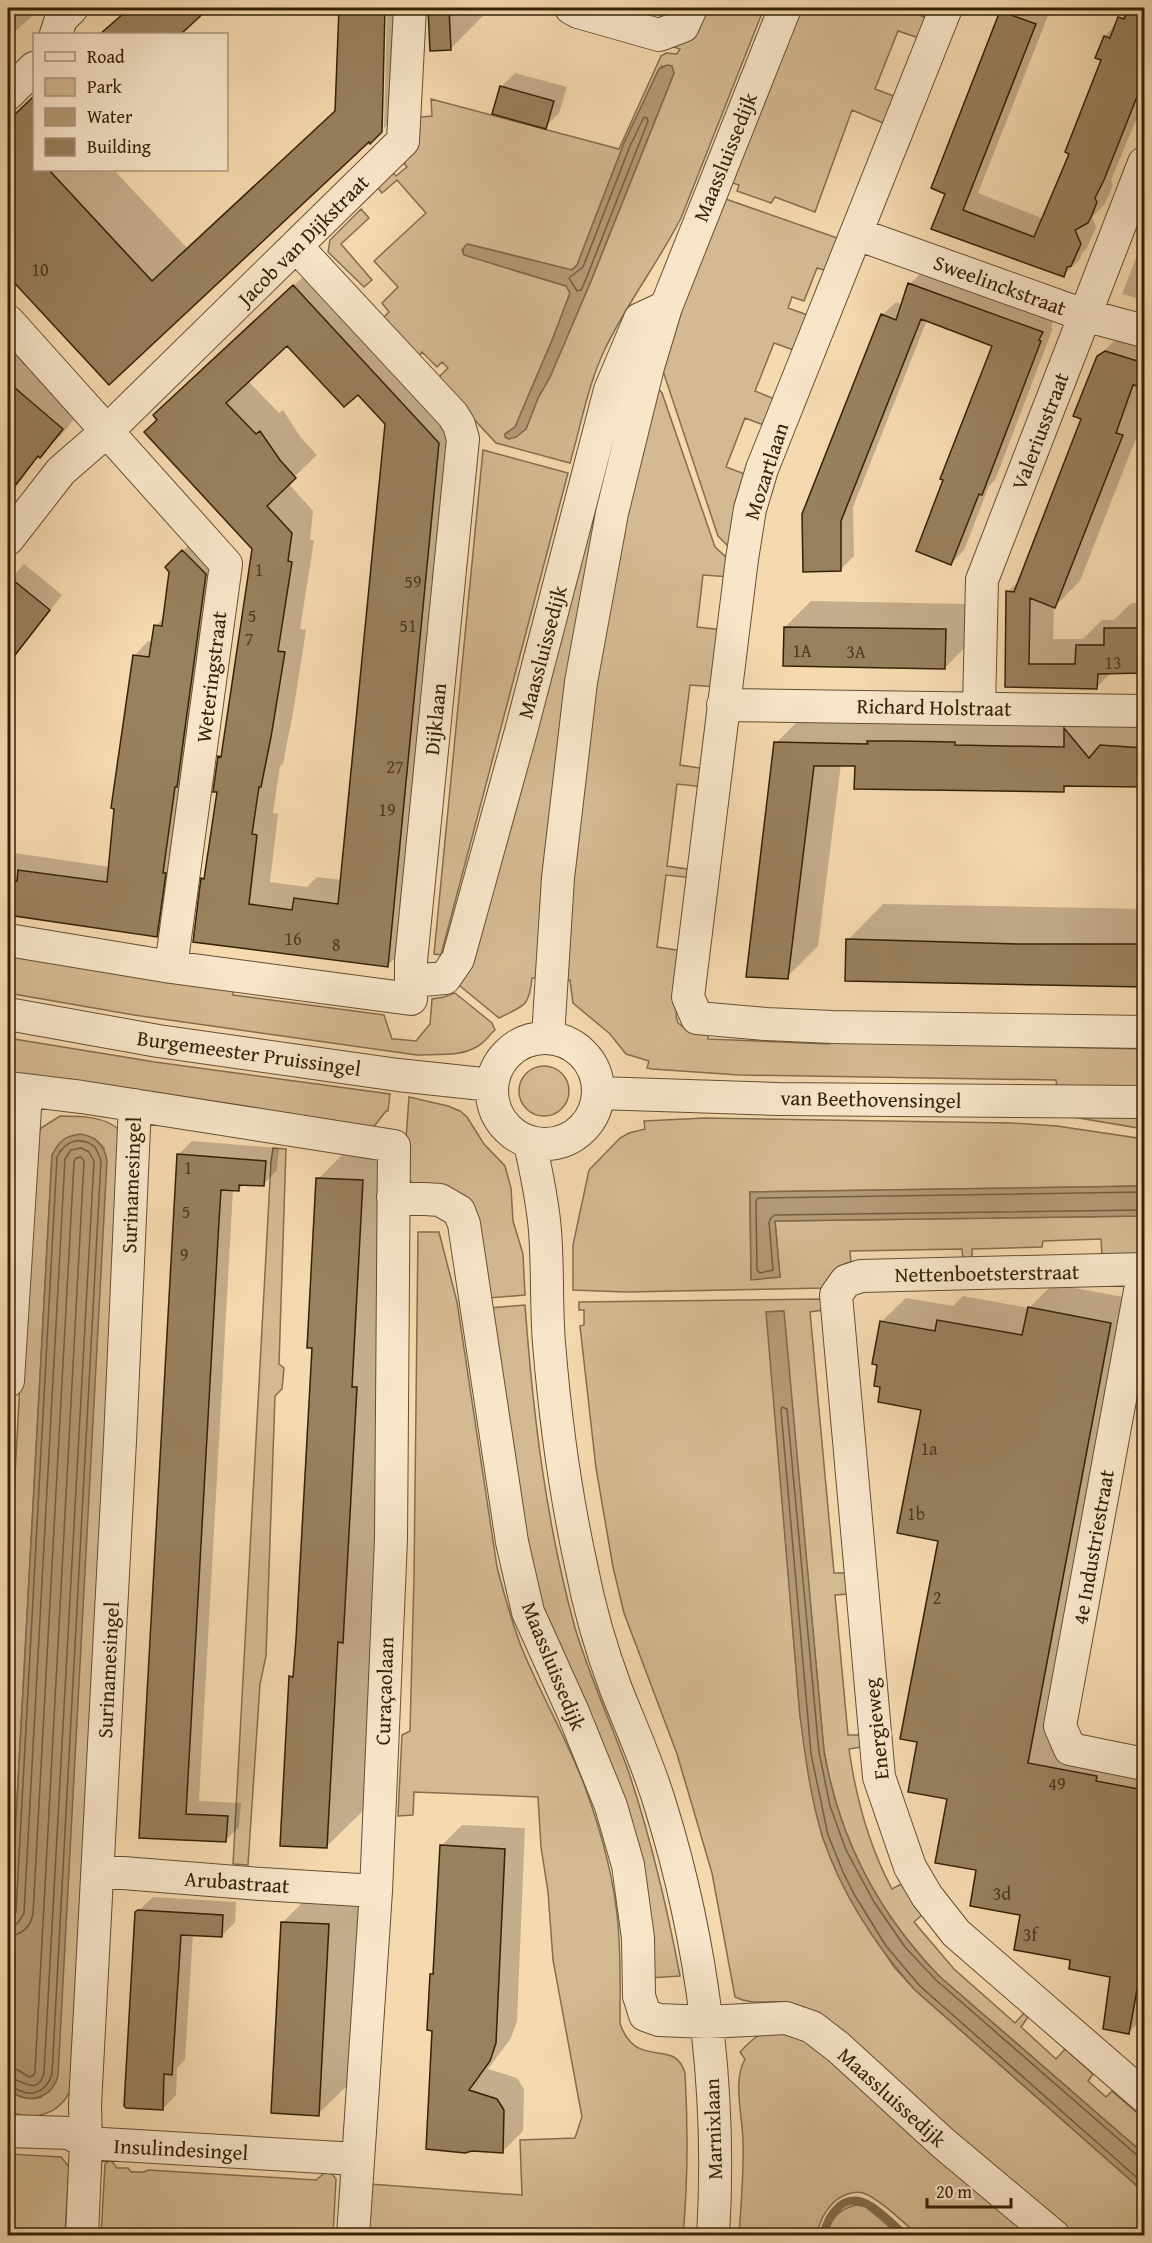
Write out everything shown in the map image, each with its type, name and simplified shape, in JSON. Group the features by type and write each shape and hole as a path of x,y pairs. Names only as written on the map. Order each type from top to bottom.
{"street":[{"path":"56,33 61,19 72,8"},
{"name":"Jacob van Dijkstraat","path":"8,538 61,471 107,431 403,141 410,8"},
{"path":"571,8 658,35 683,26 691,8"},
{"name":"Maassluissedijk","path":"548,1037 558,878 581,682 612,513 648,367 666,307 785,8"},
{"name":"Mozartlaan","path":"946,8 762,469 750,509 723,705 688,997 697,1018 766,1024 1144,1032"},
{"path":"8,94 33,69"},
{"name":"Valeriusstraat","path":"979,708 982,580 1144,163"},
{"name":"Sweelinckstraat","path":"857,234 1084,315 1144,332"},
{"name":"Dijklaan","path":"297,247 453,415 463,439 412,949 411,990"},
{"name":"Maassluissedijk","path":"411,990 445,978 458,959 610,390 640,319 666,307"},
{"name":"Weteringstraat","path":"8,321 226,564 171,967"},
{"name":"Richard Holstraat","path":"723,705 1144,711"},
{"path":"8,940 171,967 411,990"},
{"name":"Burgemeester Pruissingel","path":"8,1014 158,1041 398,1075 492,1085"},
{"path":"548,1037 562,1040 585,1055 593,1066 598,1093 597,1105 587,1125 569,1139 544,1143 518,1138 501,1121 492,1098 492,1085 495,1070 504,1056 524,1042 548,1037"},
{"path":"8,1364 17,1090 135,1105"},
{"name":"van Beethovensingel","path":"598,1093 778,1099 1144,1102"},
{"name":"Curaçaolaan","path":"135,1105 394,1146 391,1539 376,1891 353,2235"},
{"name":"Surinamesingel","path":"82,2235 86,2143 85,2105 121,1429 135,1105"},
{"path":"544,1143 557,1193 545,1230 546,1287 559,1428 580,1564 616,1688 641,1748 671,1842 693,1935 707,2022"},
{"name":"Maassluissedijk","path":"393,1197 440,1200 459,1211 462,1217 512,1542 528,1612 611,1806 628,1865 638,1938 639,1996 645,2015 659,2020 707,2022 786,2018 812,2027 838,2047 943,2143 1054,2235"},
{"name":"Nettenboetsterstraat","path":"836,1295 846,1281 861,1276 1144,1269"},
{"name":"4e Industriestraat","path":"1144,1269 1060,1726 1070,1749 1144,1764"},
{"name":"Energieweg","path":"836,1295 879,1777 903,1849 910,1867 927,1896 956,1933 1142,2088"},
{"name":"Arubastraat","path":"98,1871 376,1891"},
{"name":"Marnixlaan","path":"707,2022 716,2158 712,2235"},
{"name":"Insulindesingel","path":"8,2131 70,2133 86,2143 357,2159"}],"green space":[{"path":"699,8 764,8 681,218 623,315 599,362 589,390 570,463 496,443 437,379 448,368 442,362 437,367 422,352 417,358 382,319 389,312 382,303 398,287 374,261 426,213 397,180 382,193 373,182 388,168 396,176 407,167 400,158 411,118 432,116 431,99 619,149 661,56 666,53 677,54 680,49 656,42","holes":["662,66 674,73 591,281 526,429 505,434 515,427 570,293 566,286 464,255 462,250 468,244 571,270 577,265 624,143 659,69"]},
{"path":"798,8 910,8 909,11 929,19 922,39 898,31 875,89 899,98 888,125 852,110 815,212 775,197 771,203 737,191 739,185 727,181"},
{"path":"720,197 843,240 831,272 817,268 804,301 792,297 788,308 813,317 799,352 774,343 755,391 779,401 769,427 745,418 726,467 750,476 733,551 718,536 661,365"},
{"path":"361,209 369,218 341,244 372,280 364,287 328,252 330,240"},
{"path":"629,377 540,978 532,978 527,1000 520,1008 499,1018 454,981"},
{"path":"655,385 662,393 715,547 727,558 730,577 703,575 697,627 723,630 716,687 690,685 680,765 706,769 704,787 677,784 667,866 694,870 693,878 666,875 657,947 683,951 676,1016 678,1023 685,1028 708,1028 708,1039 829,1044 832,1042 1144,1049 1144,1087 1057,1087 1056,1080 739,1075 652,1069 647,1068 649,1061 626,1054 610,1034 573,1003 570,980 563,980 594,666"},
{"path":"483,450 568,473 441,955 434,954"},
{"path":"8,950 234,985 233,995 384,1015 392,1039 416,1041 430,1024 432,999 455,993 492,1023 495,1030 471,1050 449,1054 417,1055 134,1015 8,993"},
{"path":"8,1038 155,1062 390,1094 388,1111 372,1129 8,1077"},
{"path":"539,1066 549,1066 562,1073 569,1086 569,1096 562,1109 549,1116 539,1116 530,1112 523,1105 519,1096 519,1086 523,1077 530,1070"},
{"path":"409,1097 460,1111 467,1117 484,1144 505,1166 511,1188 513,1221 523,1254 525,1295 488,1298 477,1220 413,1184 408,1178 404,1167"},
{"path":"60,1116 84,1117 108,1122 120,1131 73,2084 63,2102 55,2108 47,2113 29,2116 8,2111 8,2089 24,2098 42,2097 104,1148 95,1139 80,1135 52,1155 8,1967 8,1603 33,1144 41,1128"},
{"path":"1073,1117 1144,1118 1144,1129"},
{"path":"705,1118 1011,1123 1057,1126 1144,1139 1144,1186 750,1192 751,1279 780,1277 775,1221 1144,1216 1144,1257 1102,1256 1101,1239 1043,1241 1042,1247 972,1249 972,1259 963,1259 962,1249 850,1251 851,1262 841,1265 834,1271 825,1288 626,1292 573,1290 573,1245 589,1170 620,1138 645,1129 644,1121"},
{"path":"273,1148 286,1149 279,1364 284,1368 282,1389 275,1396 266,1656 260,1684 248,1865 233,1864"},
{"path":"418,1232 439,1232 457,1302 497,1567 508,1607 528,1664 578,1769 606,1854 618,1924 620,2024 636,2047 673,2056 680,2062 685,2073 687,2154 683,2235 368,2236 370,2184 522,2195 520,2140 575,2138 582,2117 553,1960 538,1797 414,1792 413,1815 398,1816 402,1735 410,1731"},
{"path":"823,1299 823,1310 810,1312 834,1573 847,1573 848,1594 835,1595 848,1735 861,1735 861,1747 849,1749 859,1803 876,1855 892,1889 903,1883 923,1914 914,1922 954,1969 1015,2023 1024,2013 1028,2017 1021,2027 1056,2059 1065,2049 1093,2074 1088,2081 1106,2097 1112,2091 1144,2119 1144,2154 939,1976 897,1926 879,1899 851,1844 831,1783 824,1751 783,1311 767,1312 800,1716 822,1836 838,1875 894,1967 915,1990 1144,2192 1144,2235 1069,2235 820,2015 793,2004 752,2002 735,1997 712,1873 677,1754 624,1613 613,1567 596,1468 580,1326 584,1325 584,1310 579,1310 579,1302"},
{"path":"525,1305 542,1468 565,1588 581,1647 629,1773 644,1823 664,1899 680,1976 649,1978 535,1598 489,1308"},
{"path":"781,2030 805,2039 1037,2235 918,2235 877,2200 855,2192 833,2203 822,2218 817,2235 739,2236 743,2132 739,2078 745,2059 740,2052 758,2036"},
{"path":"8,2154 61,2157 69,2167 65,2235 8,2235"},
{"path":"111,2160 117,2168 128,2168 131,2172 148,2170 316,2180 330,2171 336,2179 333,2235 101,2236 105,2164"},
{"path":"856,2205 866,2207 899,2235 827,2235 837,2215"}],"water":[{"path":"667,65 672,66 674,73 591,281 526,429 516,437 509,439 505,437 505,434 515,427 570,293 566,286 464,255 464,247 467,244 572,270 577,265 624,143 659,69"},
{"path":"80,1134 98,1142 107,1160 58,2076 55,2084 44,2095 30,2098 22,2097 8,2089 8,1967 52,1155 63,1140"},
{"path":"1144,1186 1144,1216 775,1221 780,1277 751,1280 750,1192"},
{"path":"784,1311 824,1751 840,1814 851,1844 864,1872 897,1927 939,1976 1144,2154 1144,2192 915,1990 874,1938 850,1900 831,1859 815,1809 800,1716 766,1312"}],"building":[{"path":"130,8 209,8 182,33 101,33"},
{"path":"339,8 385,8 382,132 109,385 8,276 8,121 33,97 33,171 50,171 152,281 335,111"},
{"path":"428,8 449,8 451,50 430,51"},
{"path":"1129,8 1144,8 1144,79 1095,198 1097,202 1092,215 1088,223 1075,230 1081,244 1071,266 1067,267 1064,277 931,229 945,194 931,188 1000,11 1036,24 963,210 1034,237 1069,154 1065,152 1101,60 1095,58 1104,36 1110,38 1118,17 1124,19"},
{"path":"500,86 554,101 546,129 492,114"},
{"path":"908,283 1043,332 1039,340 1041,341 982,495 979,494 951,565 916,551 943,480 940,479 992,346 921,319 841,521 841,571 803,572 802,514 881,314 896,320"},
{"path":"293,285 439,443 388,967 193,942 201,878 204,879 217,792 213,792 218,756 221,757 252,549 144,432 157,420 153,415","holes":["287,346 344,407 358,395 385,424 338,904 294,898 292,910 249,904 257,835 252,834 285,652 278,651 292,562 288,561 292,533 267,506 296,478 260,431 256,434 226,403"]},
{"path":"1105,351 1144,363 1144,388 1133,385 1116,433 1123,435 1055,608 1030,598 1029,664 1075,664 1076,645 1104,645 1104,628 1144,628 1144,673 1098,674 1097,689 1005,687 1006,591 1014,592 1081,419 1073,416 1097,356"},
{"path":"8,382 63,429 40,458 38,456 8,495"},
{"path":"182,550 206,574 163,873 166,873 157,937 8,915 8,879 17,881 18,870 107,882 114,809 111,808 133,655 149,657 154,625 162,626 169,572 165,567"},
{"path":"8,576 50,610 8,664"},
{"path":"784,627 946,629 945,669 783,666"},
{"path":"1064,728 1089,758 1100,745 1144,748 1144,787 1064,786 1064,792 854,789 855,766 814,766 788,979 746,977 774,742 868,744 867,741 899,741 955,742 955,745 1064,747"},
{"path":"846,939 1018,944 1144,944 1144,987 845,981"},
{"path":"177,1154 266,1161 264,1186 239,1185 239,1191 221,1190 219,1221 186,1814 228,1816 226,1842 139,1838"},
{"path":"316,1178 363,1180 352,1387 357,1387 343,1643 338,1642 327,1848 280,1846 289,1676 293,1677 296,1639 312,1348 307,1348"},
{"path":"1028,1307 1111,1323 1028,1763 1097,1776 1096,1781 1144,1790 1144,1985 1138,1984 1129,2034 1103,2029 1110,1977 1069,1969 1070,1960 1014,1950 1020,1915 970,1906 976,1870 935,1863 947,1799 908,1792 917,1742 900,1739 938,1541 897,1533 921,1410 878,1402 880,1387 874,1386 877,1365 872,1364 880,1321 935,1331 937,1320 1022,1335"},
{"path":"440,1845 505,1849 496,2043 490,2061 469,2090 497,2099 504,2110 503,2153 472,2151 465,2153 426,2149 432,2031 427,2030 430,1974 433,1974"},
{"path":"138,1910 223,1915 222,1937 181,1935 172,2075 164,2074 163,2110 124,2106 135,1912"},
{"path":"281,1922 329,1924 319,2116 271,2113"}],"waterway":[{"path":"823,2236 833,2213 838,2207 852,2201 860,2201 874,2208 906,2236"}]}
